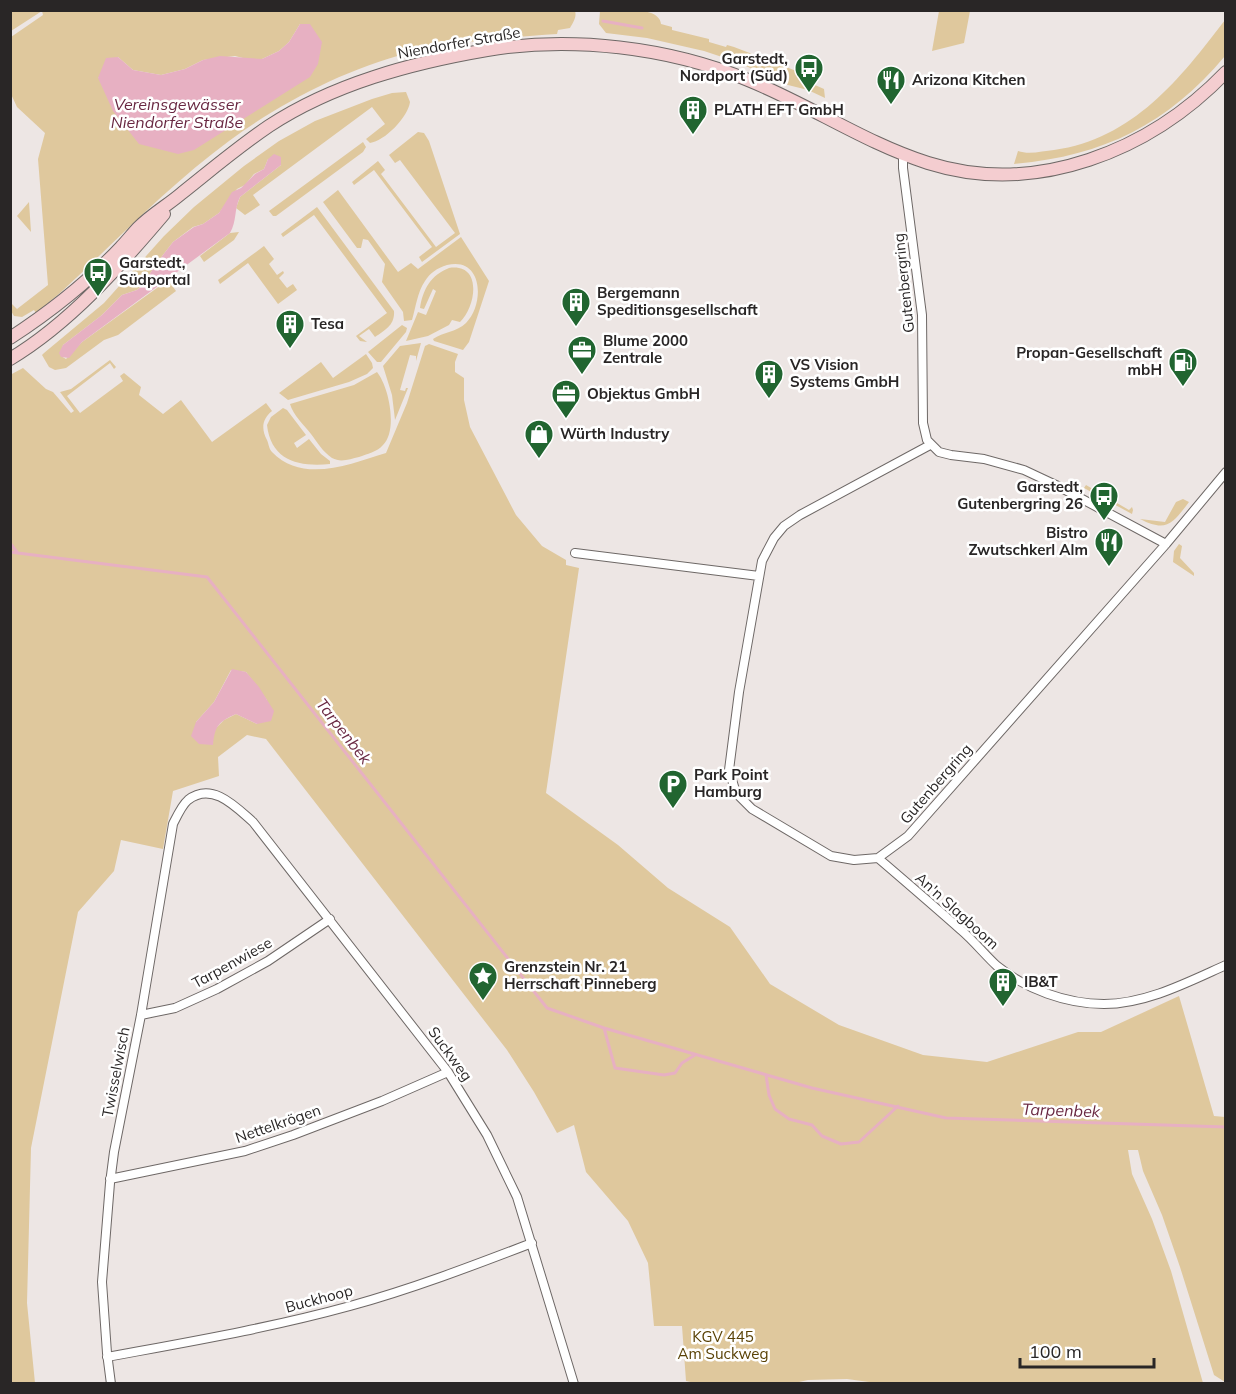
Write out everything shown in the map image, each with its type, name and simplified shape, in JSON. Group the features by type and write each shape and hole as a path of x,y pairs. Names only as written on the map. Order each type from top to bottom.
{"main road":[{"name":"Niendorfer Straße","path":"11,337 50,311 120,249 140,226 235,150 272,124 335,91 412,65 485,50 531,45 584,45 634,50 702,63 750,80 903,154 930,163 1000,175 1045,172 1097,158 1142,138 1178,115 1226,72"},
{"name":"Niendorfer Straße","path":"10,359 50,330 96,288 183,193"}],"street":[{"name":"Gutenbergring","path":"903,154 922,315 922,423 930,445"},
{"path":"11,337 25,350"},
{"path":"878,858 854,860 831,856 752,809 736,793 729,770 739,693 759,576 767,549 784,526 827,499 930,445 944,454 984,459 1024,470 1166,544"},
{"name":"Gutenbergring","path":"878,858 908,836 1166,544 1226,472"},
{"path":"575,553 759,576"},
{"name":"Suckweg","path":"215,794 235,805 253,822 448,1072 487,1135 517,1197 574,1383"},
{"name":"Twisselwisch","path":"111,1383 102,1282 110,1179 141,1016 173,824 187,801 198,795 215,794"},
{"name":"An'n Slagboom","path":"878,858 980,946 996,965 1024,984 1051,994 1078,1002 1105,1004 1139,998 1179,985 1226,965"},
{"name":"Tarpenwiese","path":"141,1016 175,1008 218,989 268,961 330,919"},
{"name":"Nettelkrögen","path":"110,1179 255,1148 370,1106 448,1072"},
{"name":"Buckhoop","path":"107,1357 237,1332 351,1306 532,1243"}],"green space":[{"path":"635,10 653,14 659,18 661,24 672,27 672,30 709,39 709,42 726,47 727,45 734,47 799,72 798,75 816,82 815,85 824,89 825,98 704,51 647,38 606,33 599,24 600,11"},
{"path":"11,11 42,11 11,31"},
{"path":"42,11 575,11 570,28 558,30 557,34 482,41 408,53 338,78 270,113 206,158 163,195 60,293 36,313 34,310 22,317 14,316 10,302 17,309 48,285 38,159 45,133 17,107 10,92 11,37 43,15","holes":["300,24 309,77 98,78 118,57 133,70 161,75 185,69 203,60 235,56 262,59 279,51 289,42"]},
{"path":"939,11 970,11 964,43 932,51"},
{"path":"1225,20 1225,56 1180,101 1156,118 1105,145 1046,160 1014,164 1018,151 1027,153 1082,144 1131,120 1172,84"},
{"path":"406,92 410,102 408,108 389,133 370,143 366,139 385,124 372,107 253,195 260,205 245,215 236,208 240,197 281,165 268,159 264,169 254,174 245,185 237,189 219,213 203,224 193,227 173,242 143,285 137,290 122,295 102,315 63,345 61,356 66,359 82,342 168,280 176,291 118,335 104,340 66,368 55,370 49,367 42,355 104,303 164,236 194,207 244,166 279,141 315,121 372,99 392,93"},
{"path":"418,132 424,133 429,141 460,234 422,262 419,257 432,247 374,170 354,185 352,182 378,161 385,170 381,174 436,247 455,233 400,160 395,163 389,155"},
{"path":"363,142 366,147 363,152 276,216 269,211"},
{"path":"338,190 398,272 411,263 418,269 461,237 489,281 469,342 463,350 433,339 462,326 472,315 478,294 474,274 459,264 447,265 434,271 420,290 412,320 404,321 403,312 382,282 385,264 368,240 363,239 361,248 357,248 323,202"},
{"path":"29,202 31,232 17,216"},
{"path":"317,207 394,311 389,327 375,337 369,329 359,336 367,342 360,341 356,336 387,313 314,215 283,237 281,234"},
{"path":"239,232 234,240 204,262 200,256 230,233"},
{"path":"264,246 274,259 269,264 277,275 283,271 284,273 279,278 287,288 293,284 297,290 278,304 248,263 220,284 218,280"},
{"path":"449,268 460,268 472,279 473,297 466,315 460,322 452,320 449,325 428,336 406,341 418,312 426,315 436,291 433,289 424,309 420,308 429,284 437,275"},
{"path":"402,325 407,328 406,332 381,362 377,362 368,352"},
{"path":"421,343 416,361 416,356 410,355 400,390 405,391 408,388 395,420 392,395 383,366 400,346"},
{"name":"KGV 445 Am Suckweg","path":"429,344 458,354 455,372 464,378 464,400 470,427 516,515 542,546 566,560 566,565 579,568 546,793 618,845 668,888 730,927 770,984 839,1025 923,1055 987,1062 1078,1032 1101,1032 1179,996 1214,1116 1225,1117 1225,1382 1214,1375 1180,1267 1162,1215 1143,1171 1138,1150 1128,1150 1132,1174 1171,1271 1203,1383 884,1384 847,1379 808,1380 790,1384 700,1384 686,1381 682,1326 654,1326 648,1263 628,1221 586,1172 574,1125 557,1133 507,1050 266,739 247,735 218,757 219,776 173,791 163,849 121,840 114,871 78,912 31,1148 27,1303 35,1383 11,1383 10,375 23,368 46,389 53,392 71,413 74,411 60,392 71,389 110,360 116,367 114,369 110,363 67,396 80,413 123,381 120,376 124,373 141,387 139,395 163,414 181,400 212,442 266,403 272,411 266,417 263,428 272,452 284,462 298,467 327,469 386,453 407,403 425,346","holes":["231,670 246,672 267,700 257,724 236,714 224,720 215,729 196,722 214,702"]},
{"path":"366,354 373,368 367,374 349,382 288,400 279,393 321,362 333,378"},
{"path":"377,372 385,388 390,408 388,438 381,447 369,454 346,460 332,458 299,420 290,404 354,385"},
{"path":"283,408 306,435 294,443 297,448 309,439 330,461 330,464 297,462 288,459 274,447 267,425 271,417"},
{"path":"1086,485 1129,510 1132,507 1132,514 1084,488"},
{"path":"1183,499 1189,502 1169,524 1157,525 1140,519 1165,522 1176,502"},
{"path":"1179,544 1182,546 1180,558 1194,573 1194,576 1173,562 1174,551"}],"water":[{"name":"Vereinsgewässer Niendorfer Straße","path":"300,24 310,24 322,42 318,64 310,77 194,150 178,154 139,144 113,111 98,78 106,58 118,57 133,70 161,75 220,56 262,59 279,51 289,42"},
{"path":"274,154 281,157 281,165 240,197 230,233 82,342 69,358 61,357 59,353 63,345 102,315 122,295 137,290 143,285 173,242 219,213 232,192 241,188 255,174 264,169 268,159"},
{"path":"232,669 246,672 259,687 274,711 271,721 257,724 236,714 219,725 213,745 199,744 191,736 196,722 214,702"}],"waterway":[{"path":"603,21 642,28"},
{"path":"10,543 17,552"},
{"name":"Tarpenbek","path":"10,552 207,577 547,1008 604,1028 812,1088 946,1118 1226,1127"},
{"name":"Tarpenbek","path":"604,1028 615,1068 664,1075 675,1073 682,1063 695,1055"},
{"name":"Tarpenbek","path":"766,1075 769,1095 775,1109 789,1119 812,1125 822,1136 841,1144 859,1142 898,1106"}],"place":[{"name":"Garstedt, Nordport (Süd)","path":"809,94"},
{"name":"Arizona Kitchen","path":"891,106"},
{"name":"PLATH EFT GmbH","path":"693,136"},
{"name":"Garstedt, Südportal","path":"98,298"},
{"name":"Bergemann Speditionsgesellschaft","path":"576,328"},
{"name":"Tesa","path":"290,350"},
{"name":"Blume 2000 Zentrale","path":"582,376"},
{"name":"Propan-Gesellschaft mbH","path":"1183,388"},
{"name":"VS Vision Systems GmbH","path":"769,400"},
{"name":"Objektus GmbH","path":"566,420"},
{"name":"Würth Industry","path":"539,460"},
{"name":"Garstedt, Gutenbergring 26","path":"1104,522"},
{"name":"Bistro Zwutschkerl Alm","path":"1109,568"},
{"name":"Park Point Hamburg","path":"673,810"},
{"name":"Grenzstein Nr. 21 Herrschaft Pinneberg","path":"483,1002"},
{"name":"IB&T","path":"1003,1008"}]}
